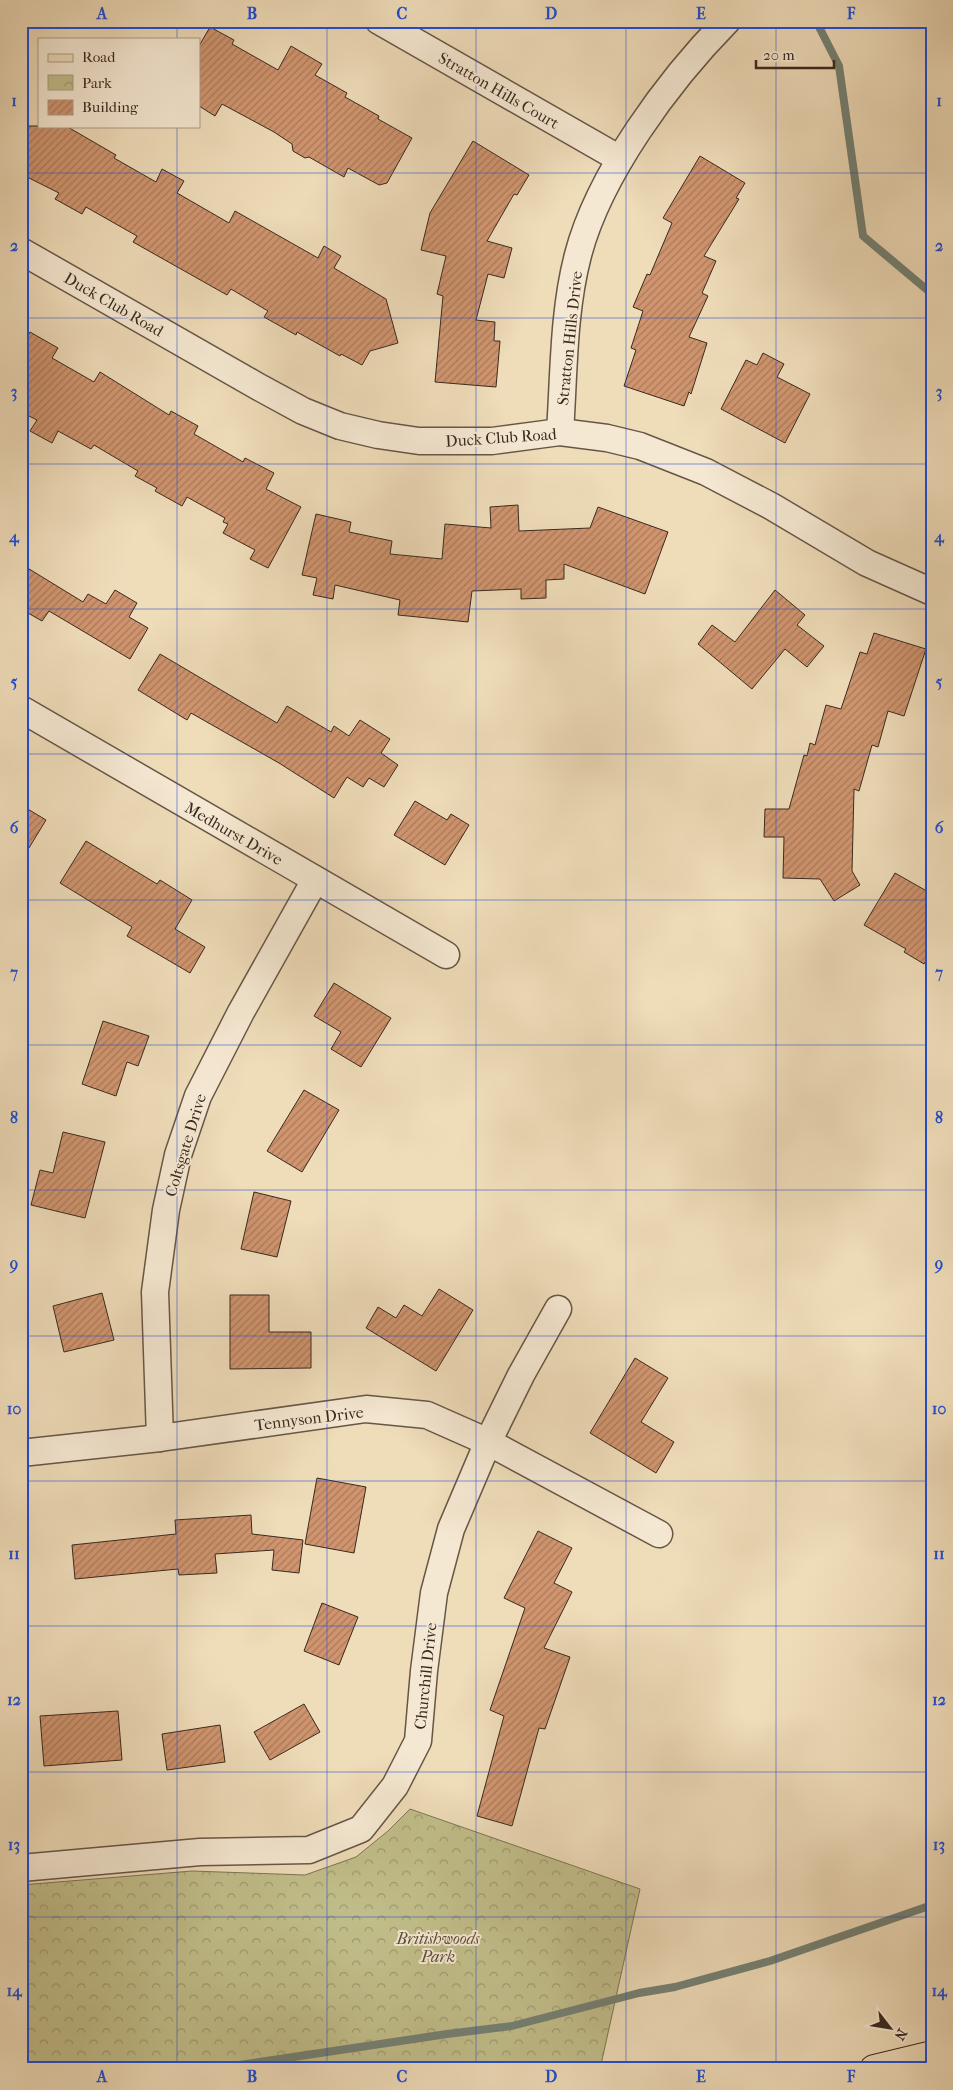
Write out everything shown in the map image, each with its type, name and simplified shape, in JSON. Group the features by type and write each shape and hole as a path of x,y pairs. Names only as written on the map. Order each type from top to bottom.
{"main road":[{"path":"874,2069 931,2058"}],"street":[{"name":"Stratton Hills Court","path":"379,21 620,159"},
{"name":"Stratton Hills Drive","path":"560,432 569,300 578,254 596,208 620,159 651,113 684,70 728,21"},
{"name":"Duck Club Road","path":"21,250 256,386 303,411 340,426 378,435 419,441 460,443 492,441 560,432 607,438 640,446 681,461 771,506 867,563 932,592"},
{"name":"Medhurst Drive","path":"21,709 446,956"},
{"name":"Coltsgate Drive","path":"160,1438 155,1292 166,1210 178,1155 198,1096 241,1012 315,880"},
{"name":"Churchill Drive","path":"21,1868 200,1852 309,1850 361,1829 395,1786 418,1741 424,1671 434,1594 451,1529 488,1442 521,1375 558,1309"},
{"name":"Tennyson Drive","path":"21,1453 160,1438 366,1409 427,1415 488,1442 659,1534"}],"green space":[{"name":"Britishwoods Park","path":"410,1809 640,1889 600,2069 21,2069 21,1885 192,1871 305,1875 356,1857 388,1831"}],"building":[{"path":"210,27 234,40 232,44 278,70 291,46 322,64 315,75 347,93 345,97 379,116 378,119 412,138 387,183 379,185 348,168 344,177 309,157 305,158 293,151 292,144 274,132 222,104 215,116 200,107 200,44"},
{"path":"21,126 69,128 116,155 114,158 156,182 162,169 184,181 177,193 229,223 235,211 318,258 324,246 341,256 334,268 386,299 398,343 370,351 362,365 341,354 340,356 297,332 296,335 264,317 268,311 231,289 227,295 133,242 137,236 86,207 82,214 55,199 59,193 21,174"},
{"path":"473,141 529,175 517,195 514,194 487,241 512,248 504,278 488,274 476,320 495,322 494,341 500,341 496,387 435,382 443,296 437,294 446,256 421,250 430,213"},
{"path":"700,156 745,183 736,198 739,199 704,256 716,261 702,293 708,296 689,337 707,343 691,394 689,392 684,406 624,386 636,350 631,348 643,311 633,307 647,274 650,275 672,223 663,218"},
{"path":"30,332 58,348 52,358 94,382 100,372 169,415 171,411 198,426 194,434 243,462 245,458 274,473 266,489 301,507 268,568 250,559 255,550 223,533 228,524 223,522 225,518 187,497 182,506 155,491 157,488 135,476 138,471 94,445 91,449 58,431 52,443 30,431 37,420 21,412 21,348"},
{"path":"763,353 784,364 777,377 810,394 785,443 721,409 746,360 757,365"},
{"path":"518,505 519,531 590,528 598,507 668,532 645,594 564,564 564,579 546,580 546,598 521,599 521,589 472,591 468,622 398,615 400,600 335,585 333,599 313,595 317,578 302,575 316,514 351,522 349,532 392,541 390,554 442,559 445,524 491,528 490,507"},
{"path":"21,564 83,602 88,594 106,604 115,590 137,603 129,617 148,628 130,659 49,611 42,621 21,609"},
{"path":"775,590 805,615 797,625 824,646 807,667 785,649 752,689 698,644 712,625 735,642"},
{"path":"874,633 926,649 904,716 888,711 878,747 872,745 859,791 854,789 852,871 860,885 834,901 820,879 783,878 784,837 764,837 765,809 789,809 804,755 807,756 810,743 815,745 826,705 841,709 860,652 867,654"},
{"path":"160,654 277,723 287,706 331,732 334,726 349,736 360,720 390,739 381,753 398,765 384,787 369,778 363,787 347,777 334,798 279,763 191,713 187,720 138,690"},
{"path":"415,801 447,820 451,814 469,825 445,865 394,835"},
{"path":"21,805 46,820 21,861"},
{"path":"86,841 157,884 160,880 192,900 175,929 205,947 190,973 127,936 132,927 60,883"},
{"path":"895,873 932,894 932,950 924,964 904,952 906,949 864,925"},
{"path":"334,983 391,1018 361,1067 331,1049 341,1032 314,1016"},
{"path":"103,1021 149,1036 138,1066 127,1062 116,1096 82,1084"},
{"path":"304,1090 339,1110 302,1172 267,1151"},
{"path":"63,1132 105,1142 85,1218 31,1205 40,1170 53,1173"},
{"path":"254,1192 291,1201 277,1257 241,1249"},
{"path":"439,1289 473,1310 436,1371 366,1328 378,1307 396,1318 404,1305 422,1316"},
{"path":"102,1293 114,1340 64,1352 53,1306"},
{"path":"230,1295 269,1295 269,1332 311,1332 311,1368 230,1369"},
{"path":"635,1358 668,1378 641,1422 674,1442 656,1473 590,1433"},
{"path":"317,1478 366,1487 354,1553 305,1544"},
{"path":"251,1515 252,1534 303,1540 299,1573 272,1570 274,1550 215,1554 217,1573 179,1575 178,1569 75,1579 72,1545 176,1534 175,1520"},
{"path":"538,1531 572,1548 554,1583 572,1592 544,1648 570,1657 545,1729 539,1728 512,1826 477,1816 504,1716 490,1710 525,1608 504,1598"},
{"path":"322,1603 358,1617 339,1665 304,1651"},
{"path":"304,1704 320,1732 270,1760 254,1732"},
{"path":"118,1711 122,1760 44,1766 40,1716"},
{"path":"220,1725 225,1762 167,1770 162,1734"}],"waterway":[{"path":"816,21 839,66 863,236 932,294"},
{"path":"213,2069 512,2026 639,1993 675,1987 770,1961 932,1905"}]}
